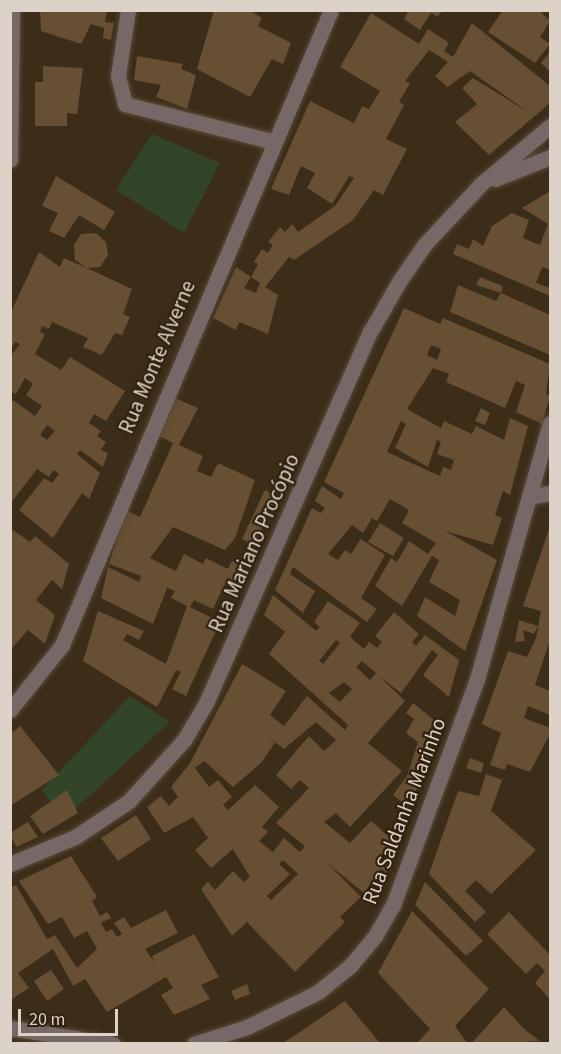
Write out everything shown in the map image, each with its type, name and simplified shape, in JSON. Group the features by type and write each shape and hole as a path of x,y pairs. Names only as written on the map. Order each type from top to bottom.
{"street":[{"path":"10,160 12,10"},
{"path":"128,10 118,76 125,104 271,141"},
{"name":"Rua Monte Alverne","path":"10,710 62,645 271,141 331,10"},
{"name":"Rua Mariano Procópio","path":"10,864 75,837 129,801 184,740 206,703 370,332 425,244 481,184 550,126"},
{"path":"481,184 550,157"},
{"name":"Rua Saldanha Marinho","path":"194,1044 247,1027 318,992 350,966 375,936 393,904 477,679 533,496 550,423"},
{"path":"533,496 550,494"},
{"path":"10,1028 113,1044"}],"green space":[{"path":"152,134 220,163 184,233 116,190"},
{"path":"130,696 170,722 63,820 42,790"}],"building":[{"path":"40,10 107,10 105,22 114,23 111,40 103,38 104,28 91,24 81,44 41,31"},
{"path":"214,10 249,10 262,18 258,26 291,43 283,64 272,59 250,97 197,69"},
{"path":"409,10 442,10 438,17 431,13 420,30 404,19"},
{"path":"503,10 539,10 550,21 540,37 550,44 535,63 488,32"},
{"path":"371,13 419,44 428,29 449,43 444,51 453,57 472,23 550,86 550,103 489,155 455,122 477,104 462,88 473,78 528,112 470,71 447,87 435,76 448,62 429,50 405,81 410,83 399,102 404,105 386,139 407,149 383,195 374,190 353,220 294,260 289,257 265,287 278,295 268,334 239,322 236,330 213,318 236,267 251,277 258,264 254,262 262,249 268,253 273,245 268,242 280,227 285,232 292,224 298,232 335,206 354,178 349,176 332,204 307,188 315,173 301,166 289,195 271,189 310,101 354,123 362,106 369,109 380,91 340,67","holes":["251,277 260,283 256,293 244,288"]},
{"path":"550,52 550,72 541,63"},
{"path":"137,56 183,64 181,69 196,75 187,109 156,97 161,85 134,80"},
{"path":"43,66 83,68 77,114 67,113 67,126 35,126 35,82 43,82"},
{"path":"56,176 115,212 104,230 79,215 64,238 49,231 58,213 42,206"},
{"path":"550,191 550,270 542,267 536,283 550,288 550,296 453,254 457,244 469,249 473,239 483,246 492,226 512,213 529,220 523,238 540,245 548,224 522,208"},
{"path":"96,233 106,242 108,255 100,267 87,268 75,260 74,245 81,234"},
{"path":"39,252 60,267 64,258 132,289 123,314 130,317 122,335 115,333 102,355 83,347 88,338 52,322 49,329 42,326 40,332 45,334 35,354 61,370 70,357 125,391 106,421 94,414 89,423 101,431 97,436 106,442 101,450 108,453 103,467 80,450 77,454 100,473 89,499 82,493 53,538 19,510 44,478 52,483 59,474 54,470 49,477 37,469 10,504 10,404 13,400 35,416 42,406 26,395 33,384 25,378 16,394 10,391 10,357 20,344 15,342 10,350 10,314","holes":["47,425 55,431 47,440 40,435"]},
{"path":"480,277 503,286 501,293 476,285"},
{"path":"458,285 496,301 501,293 550,315 550,355 450,312"},
{"path":"404,308 440,324 443,318 550,364 546,394 550,396 542,424 516,412 525,385 516,381 505,408 446,382 449,374 433,368 407,409 441,428 444,421 472,434 476,426 504,440 510,418 528,426 510,495 503,491 495,515 502,518 493,545 445,531 497,560 465,651 417,616 425,597 455,616 460,600 429,582 439,560 432,556 402,606 375,586 391,558 397,562 409,541 428,554 436,543 402,523 409,510 390,499 377,521 372,518 363,533 352,525 328,554 338,560 345,550 351,554 361,539 385,555 361,598 377,609 367,622 293,567 290,574 315,591 303,613 275,590 312,508 321,513 325,508 315,501 322,486 341,499 344,493 324,482","holes":["431,345 441,349 437,360 427,355","401,421 406,424 395,448 428,467 437,440 441,442 437,454 454,460 451,470 443,467 440,476 387,452"]},
{"path":"175,398 198,408 179,445 203,456 197,471 211,477 218,463 255,480 235,538 225,550 173,527 150,558 176,571 184,554 203,564 206,558 228,569 232,561 244,566 235,587 226,582 213,609 194,600 190,607 220,622 186,696 172,689 181,672 176,670 157,707 83,661 98,611 144,631 139,640 127,634 123,640 166,664 187,606 171,598 175,591 167,588 153,624 101,598 108,567 139,582 141,576 109,564 126,510 140,517 173,443 158,435"},
{"path":"481,408 490,413 485,425 475,421"},
{"path":"265,490 277,496 254,545 242,539"},
{"path":"380,523 404,538 393,556 368,542"},
{"path":"550,526 550,640 535,685 550,691 550,715 528,706 524,718 550,728 550,734 530,772 507,764 505,770 490,765 501,733 482,724 508,651 527,657 536,638 541,611 523,606"},
{"path":"10,528 30,542 35,536 69,564 62,589 52,580 36,600 55,615 45,644 28,630 10,650"},
{"path":"273,595 316,631 320,627 314,622 328,601 360,623 350,637 364,649 369,642 377,648 382,642 375,636 394,612 419,634 412,642 416,646 425,635 459,660 449,697 423,675 438,655 432,650 401,693 379,676 405,701 368,743 402,771 350,827 336,813 324,822 350,843 371,821 397,844 387,873 381,869 364,893 327,863 361,897 340,917 345,922 295,972 247,922 232,936 201,889 208,882 215,890 233,871 244,882 250,877 233,849 211,868 195,850 208,838 193,817 164,833 147,807 161,796 169,806 178,797 171,787 190,763 242,664 286,691 270,715 284,726 307,696 345,730 348,725 269,654 285,632 264,615","holes":["336,640 340,643 323,664 319,661","362,661 376,673 370,680 356,667","344,682 352,689 340,702 329,693","316,722 336,740 324,751 309,736 276,775 291,789 300,780 309,788 276,823 305,846 300,852 284,838 273,852 259,841 268,832 262,827 279,807 255,785 228,810 223,805 232,797 218,780 209,787 195,768 204,761 233,787 260,764 275,743 270,738 284,749","283,860 298,874 271,900 267,896 290,874 279,864"]},
{"path":"519,620 538,626 534,634 523,630 525,641 515,642"},
{"path":"413,703 434,720 423,745 430,751 410,808 393,795 407,776 418,742 406,733 414,719 406,713"},
{"path":"20,726 59,775 10,806 10,734"},
{"path":"470,758 484,763 481,773 466,768"},
{"path":"486,774 502,780 491,811 536,850 491,894 476,880 465,891 486,912 475,922 429,874 458,791 479,796"},
{"path":"67,790 78,813 43,834 30,816"},
{"path":"136,815 151,839 118,861 101,838"},
{"path":"28,822 38,837 16,847 10,833"},
{"path":"71,856 97,897 92,901 100,916 107,912 111,918 101,923 106,932 112,929 117,937 122,934 114,923 124,917 131,928 166,910 178,933 145,949 154,962 152,956 194,934 219,977 201,985 210,999 174,1015 161,995 173,988 166,977 107,1012 85,979 73,986 53,949 18,973 29,988 12,999 10,888 16,885 47,939 55,935 77,968 97,949 87,931 74,938 62,917 48,924 19,881"},
{"path":"425,882 483,941 466,956 415,905"},
{"path":"412,911 489,989 455,1026 468,1044 416,1044 430,1029 378,973"},
{"path":"509,912 550,955 550,999 535,983 545,971 537,963 526,974 487,934"},
{"path":"51,970 64,989 47,1001 34,981"},
{"path":"247,984 250,994 235,1000 231,991"},
{"path":"345,1001 380,1043 281,1044 297,1034"},
{"path":"504,1007 524,1029 540,1041 471,1044"}]}
